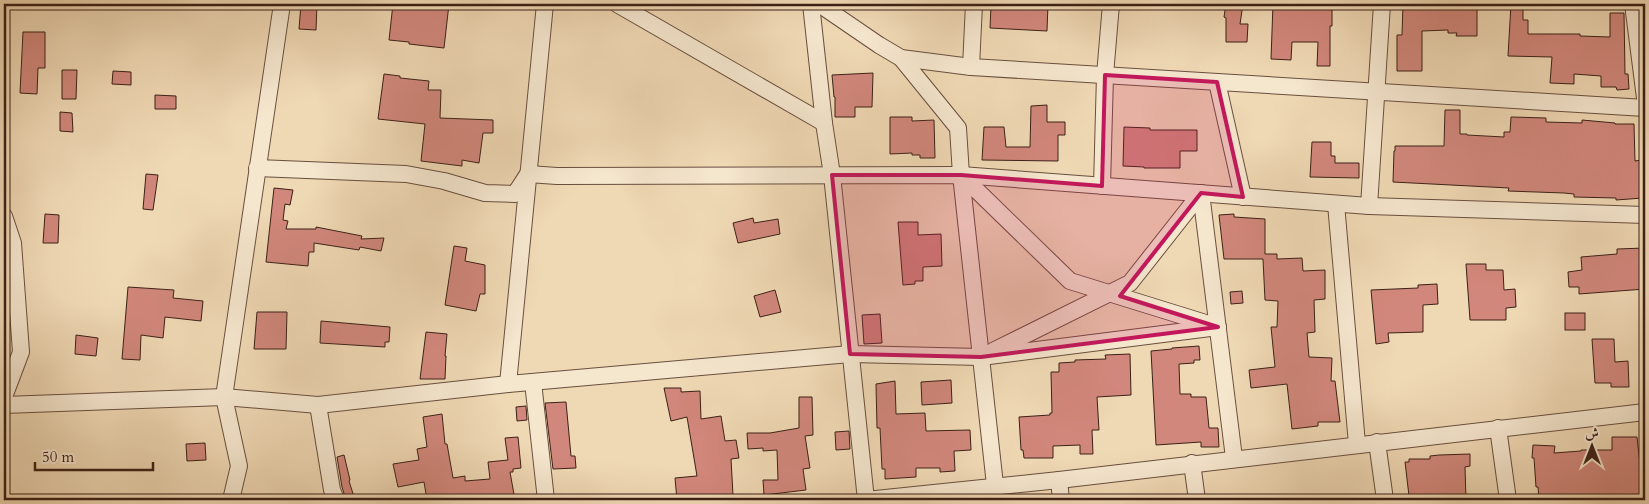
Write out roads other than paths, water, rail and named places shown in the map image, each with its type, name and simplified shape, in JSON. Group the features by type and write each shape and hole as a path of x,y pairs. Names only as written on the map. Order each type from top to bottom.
{"street":[{"path":"231,500 238,466 224,397 256,168 282,4"},
{"path":"508,384 545,4"},
{"path":"616,4 824,123"},
{"path":"811,4 824,123 832,175 866,500 995,485 1059,480 1234,458 1645,412"},
{"path":"818,4 901,58 958,128 961,175 995,485"},
{"path":"971,67 974,4"},
{"path":"1102,186 1105,75 1111,4"},
{"path":"1369,206 1382,4"},
{"path":"1633,4 1641,25 1645,98"},
{"path":"901,58 971,67 1645,108"},
{"path":"1217,82 1243,197"},
{"path":"256,168 406,174 444,181 485,193 515,194 528,174"},
{"path":"528,174 557,176 961,175 1369,206 1645,215"},
{"path":"961,175 1070,281 1218,327"},
{"path":"981,356 1130,283 1201,193"},
{"path":"1201,193 1234,458"},
{"path":"1336,204 1357,444"},
{"path":"4,216 13,243 21,352 4,397"},
{"path":"4,405 224,397 318,405 508,384 850,354 981,356 1218,327"},
{"path":"533,382 546,500"},
{"path":"318,405 332,490 336,500"},
{"path":"1498,428 1508,500"},
{"path":"1377,442 1385,500"},
{"path":"1192,463 1197,500"},
{"path":"1059,480 1061,500"}]}
